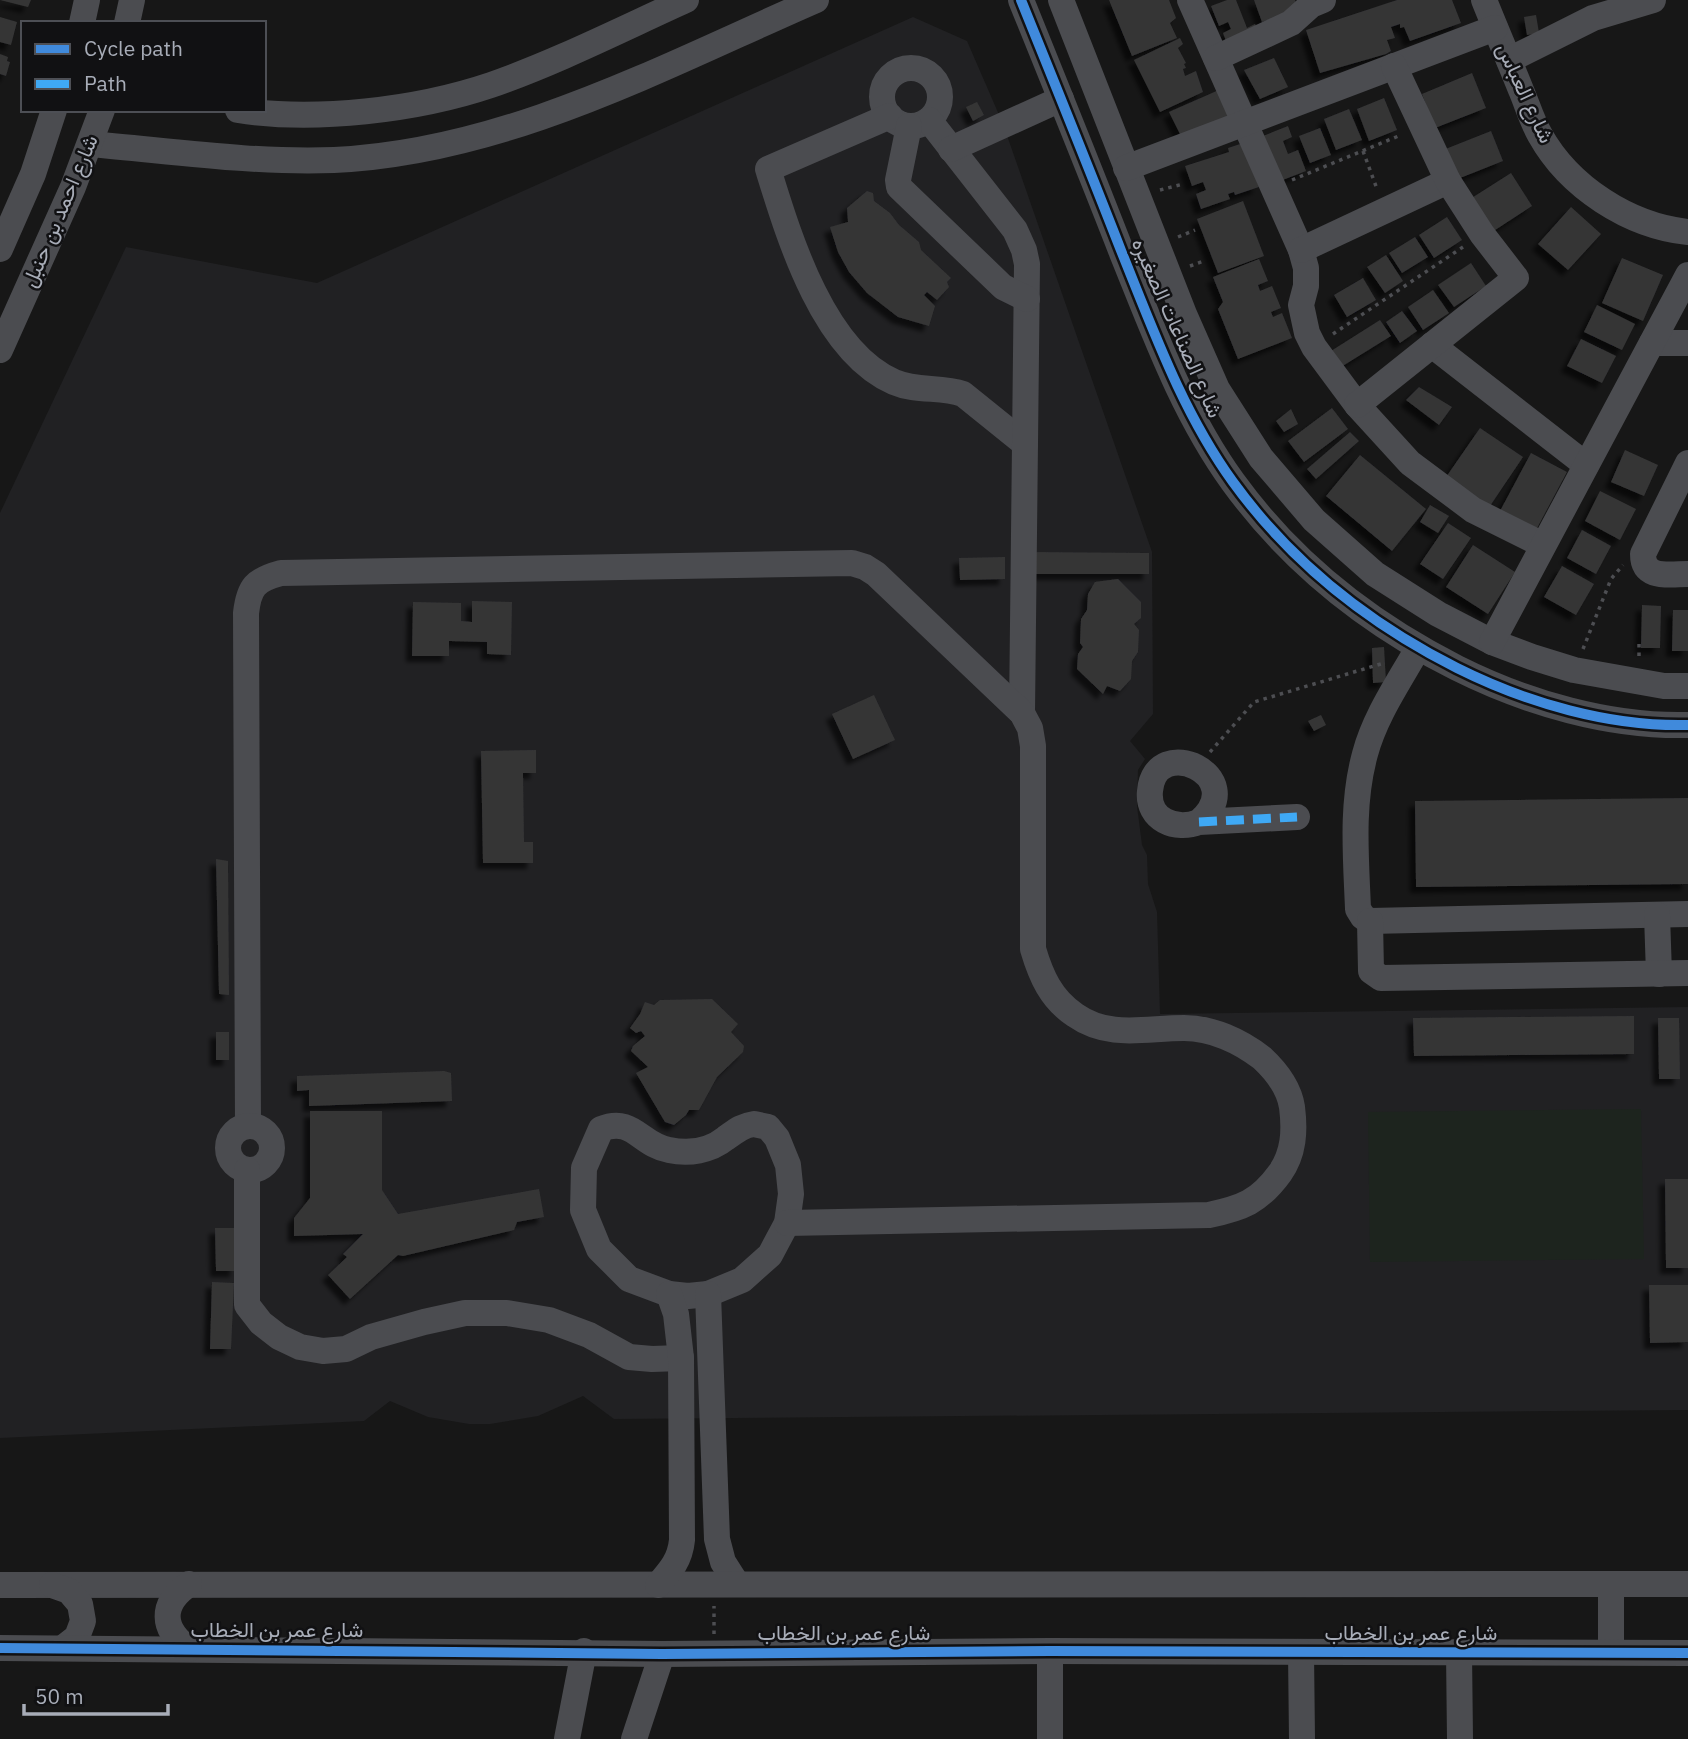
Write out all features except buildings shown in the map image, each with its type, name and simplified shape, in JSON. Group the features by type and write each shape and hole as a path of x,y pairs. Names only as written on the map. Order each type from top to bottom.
{"street":[{"path":"82,21 87,0"},
{"path":"127,21 132,0"},
{"path":"266,111 332,114 412,105 490,85 686,0"},
{"path":"90,144 249,160 336,159 421,149 505,130 586,100 816,0"},
{"name":"شارع الصناعات الصغيره","path":"1021,0 1183,399 1234,483 1289,548 1353,605 1418,648 1481,680 1540,701 1601,717 1663,726 1688,725"},
{"name":"شارع الصناعات الصغيره","path":"1061,0 1184,314 1217,389 1261,458 1314,520 1375,574 1438,614 1492,642 1574,670 1652,685 1688,686"},
{"path":"1191,0 1301,250 1306,277 1301,304 1307,333 1314,347 1357,405 1410,463 1473,509 1544,545"},
{"path":"1216,58 1291,23 1311,5 1323,0"},
{"name":"شارع العباس","path":"1483,0 1540,135 1569,174 1608,204 1640,220 1674,231 1688,232"},
{"path":"1509,60 1593,18 1653,0"},
{"path":"1126,168 1495,28"},
{"path":"1357,405 1516,278 1482,234 1448,181 1394,66"},
{"path":"951,149 1061,99"},
{"name":"شارع احمد بن حنبل","path":"0,249 9,205 33,174 53,112"},
{"name":"شارع احمد بن حنبل","path":"0,350 90,144 101,112"},
{"path":"909,121 951,149 1015,230 1027,264 1022,713"},
{"path":"909,121 899,187 1003,287 1027,299"},
{"path":"909,121 768,169 784,223 818,300 832,324 863,362 898,384 911,388 957,392 972,400 1025,444"},
{"path":"1301,250 1448,181"},
{"path":"1492,642 1688,275"},
{"path":"1652,343 1688,343"},
{"path":"1432,345 1586,465"},
{"path":"985,410 1026,391"},
{"path":"1688,463 1643,554 1647,571 1656,574 1688,574"},
{"path":"681,1358 629,1357 589,1335 549,1320 507,1313 465,1313 371,1337 346,1349 323,1351 300,1347 279,1337 261,1323 247,1305 247,1170 231,1160 228,1148 231,1136 248,1126 246,613 248,593 261,578 281,573 852,563 865,567 876,574 1022,713 1030,729 1033,746 1033,949 1041,975 1055,998 1075,1016 1100,1028 1126,1032 1186,1028 1219,1033 1249,1048 1274,1069 1290,1097 1295,1130 1287,1162 1268,1189 1241,1208 1209,1216 787,1223"},
{"path":"1418,648 1373,732 1365,752 1356,793 1359,909 1363,917 1370,921 1688,914"},
{"path":"1199,822 1207,815 1214,795 1212,783 1206,773 1198,766 1183,762 1171,763 1162,768 1154,776 1149,796 1154,811 1162,820 1173,825 1297,817"},
{"path":"1657,915 1659,974"},
{"path":"1370,921 1371,971 1381,978 1688,973"},
{"path":"754,1124 768,1127 777,1138 788,1165 791,1194 787,1223 770,1255 761,1264 742,1280 708,1294 668,1294 629,1279 599,1249 583,1210 584,1168 601,1129 622,1125 666,1150 686,1152 706,1149 724,1140 739,1126 754,1124"},
{"path":"658,1585 675,1565 681,1553 681,1358 676,1314 668,1294"},
{"path":"708,1294 717,1539 726,1584"},
{"path":"189,1584 176,1594 168,1608 168,1625 175,1639 189,1649"},
{"path":"1611,1584 1611,1652"},
{"path":"0,1585 1688,1584"},
{"path":"52,1585 69,1591 80,1604 83,1621 77,1637 63,1648"},
{"name":"شارع عمر بن الخطاب","path":"0,1648 584,1651 662,1654 1050,1651 1688,1653"},
{"path":"567,1739 584,1651"},
{"path":"1050,1651 1050,1739"},
{"path":"1301,1652 1302,1739"},
{"path":"1459,1652 1460,1739"},
{"path":"634,1739 662,1654"}],"path":[{"path":"1273,188 1422,126"},
{"path":"1363,151 1385,211"},
{"path":"1314,347 1482,234"},
{"path":"1574,670 1611,579 1630,559 1643,554"},
{"path":"1198,766 1254,702 1370,669 1418,648"},
{"path":"714,1653 726,1584"}],"shaded area":[{"path":"913,17 967,41 1003,124 1152,552 1153,714 1130,741 1145,759 1138,770 1137,806 1142,845 1147,855 1148,884 1157,912 1160,1014 1688,1007 1688,1410 614,1419 583,1396 538,1416 490,1424 469,1424 428,1417 390,1401 364,1421 0,1438 0,513 126,247 317,283"},
{"path":"1641,1109 1644,1259 1370,1262 1368,1112"}],"marked path":[{"path":"1199,822 1297,817"}],"cycle path":[{"path":"1021,0 1184,400 1215,456 1280,539 1334,589 1393,632 1484,681 1540,702 1599,717 1659,725 1688,725"},
{"path":"0,1648 662,1654 1050,1651 1688,1653"}]}
